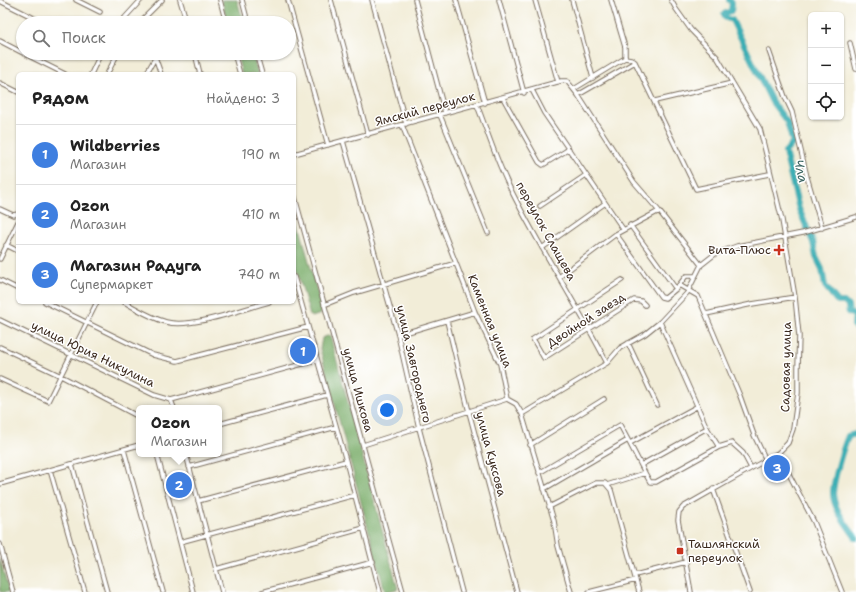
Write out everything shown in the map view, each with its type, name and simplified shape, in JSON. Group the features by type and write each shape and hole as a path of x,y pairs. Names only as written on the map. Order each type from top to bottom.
{"street":[{"path":"76,0 100,12"},
{"path":"126,16 141,0"},
{"path":"146,16 162,0"},
{"path":"180,0 185,16"},
{"path":"220,0 224,16"},
{"path":"242,0 246,16"},
{"path":"288,0 292,16"},
{"path":"331,0 368,134"},
{"name":"Каменная улица","path":"372,0 404,125 475,312 500,364 507,399"},
{"path":"415,0 445,113"},
{"path":"456,0 485,103"},
{"path":"499,0 524,92"},
{"path":"535,0 559,82 567,81 574,89 634,182 659,211 701,265"},
{"path":"572,0 593,78"},
{"path":"611,0 625,47 625,58"},
{"name":"Садовая улица","path":"671,0 676,10 691,30 717,57 760,129 769,174 786,237 799,336 795,416 788,443 778,453"},
{"path":"0,1 30,16"},
{"path":"296,29 328,145"},
{"path":"0,41 16,49"},
{"path":"850,43 856,69"},
{"path":"769,52 792,112 807,178 822,228"},
{"path":"574,89 625,58 630,58 635,62 655,100 696,189 769,174"},
{"path":"37,60 62,72"},
{"path":"92,72 98,60"},
{"path":"108,72 114,60"},
{"path":"148,72 154,60"},
{"path":"156,60 160,72"},
{"path":"197,60 200,72"},
{"path":"236,60 239,72"},
{"path":"258,60 261,72"},
{"path":"578,95 635,62"},
{"path":"0,82 16,91"},
{"name":"Ямский переулок","path":"296,153 559,82"},
{"path":"655,100 732,83"},
{"path":"532,90 604,204 623,229"},
{"path":"503,98 539,162 542,164 569,149"},
{"name":"переулок Слащева","path":"476,105 510,188 542,248 579,310 607,363"},
{"path":"440,115 488,233"},
{"name":"улица Завгороднего","path":"343,141 398,335 419,428 462,592"},
{"path":"540,206 586,175"},
{"name":"улица Ишкова","path":"296,201 403,592"},
{"path":"542,248 604,204"},
{"path":"0,209 13,215 16,214"},
{"path":"559,277 623,229 659,211"},
{"path":"522,414 607,363 620,348 645,334 660,322 689,290 701,265 715,254 737,246 816,230 856,217"},
{"path":"630,225 678,287 689,290 698,296 766,460"},
{"path":"0,258 16,226"},
{"path":"616,234 661,297 665,298 678,287 686,276 695,276"},
{"path":"6,245 16,250"},
{"path":"324,306 346,296 456,263"},
{"path":"0,280 16,288"},
{"name":"Двойной заезд","path":"622,280 579,310 533,339 544,358 590,330 634,300 641,301 645,305"},
{"path":"296,284 346,461 380,592"},
{"path":"706,314 795,297"},
{"path":"49,304 164,360 177,361 308,327"},
{"path":"0,379 48,401 96,304"},
{"path":"128,304 157,319 178,324 202,321 262,304"},
{"path":"398,335 475,312"},
{"name":"улица Юрия Никулина","path":"0,320 154,395 171,400"},
{"name":"улица Куксова","path":"447,321 469,412 517,592"},
{"path":"660,322 707,428 719,447"},
{"path":"628,343 657,405"},
{"path":"0,347 61,376 136,415"},
{"path":"173,405 171,400 318,360"},
{"path":"222,423 327,395"},
{"path":"363,445 507,399 516,404 522,414 544,489 571,592"},
{"path":"530,445 604,399"},
{"path":"544,489 629,441 698,406"},
{"path":"539,474 620,425 650,482 656,482 719,447 732,443 743,453 751,468"},
{"path":"190,467 336,427"},
{"path":"641,465 707,428"},
{"path":"0,484 136,446"},
{"path":"124,450 163,592"},
{"path":"691,592 678,520 678,512 683,507 712,489 778,453 814,522 842,592"},
{"path":"158,457 194,592"},
{"path":"187,457 222,592"},
{"path":"198,501 346,461"},
{"path":"72,464 107,592"},
{"path":"50,470 85,592"},
{"path":"607,485 645,473"},
{"path":"549,507 596,483 605,483 611,490 639,592"},
{"path":"712,489 750,592"},
{"path":"180,542 355,495"},
{"path":"216,569 364,528"},
{"path":"0,544 13,592"},
{"path":"262,592 373,562"},
{"path":"635,575 686,562"},
{"path":"589,592 636,580"}],"green space":[{"path":"221,0 237,0 242,16 226,16"},
{"path":"238,60 254,60 257,72 241,72"},
{"path":"296,213 322,309 321,314 312,317 310,316 296,266"},
{"path":"330,335 398,589 385,592 320,349 322,338"},
{"path":"0,559 9,592 0,592"}],"waterway":[{"name":"Чла","path":"729,0 732,3 731,11 724,14 726,18 732,20 772,102 787,122 793,143 785,152 799,209 813,242 816,257 822,269 825,286 838,302 844,302 848,306 849,313 855,315 854,326 856,329"},
{"name":"Чла","path":"856,434 848,436 836,473 833,488 834,500 838,512 856,538"}],"place":[{"name":"Вита-Плюс","path":"779,250"},
{"name":"Wildberries","path":"303,351"},
{"name":"Магазин Радуга","path":"777,468"},
{"name":"Ozon","path":"179,485"},
{"name":"Ташлянский переулок","path":"680,551"}]}
